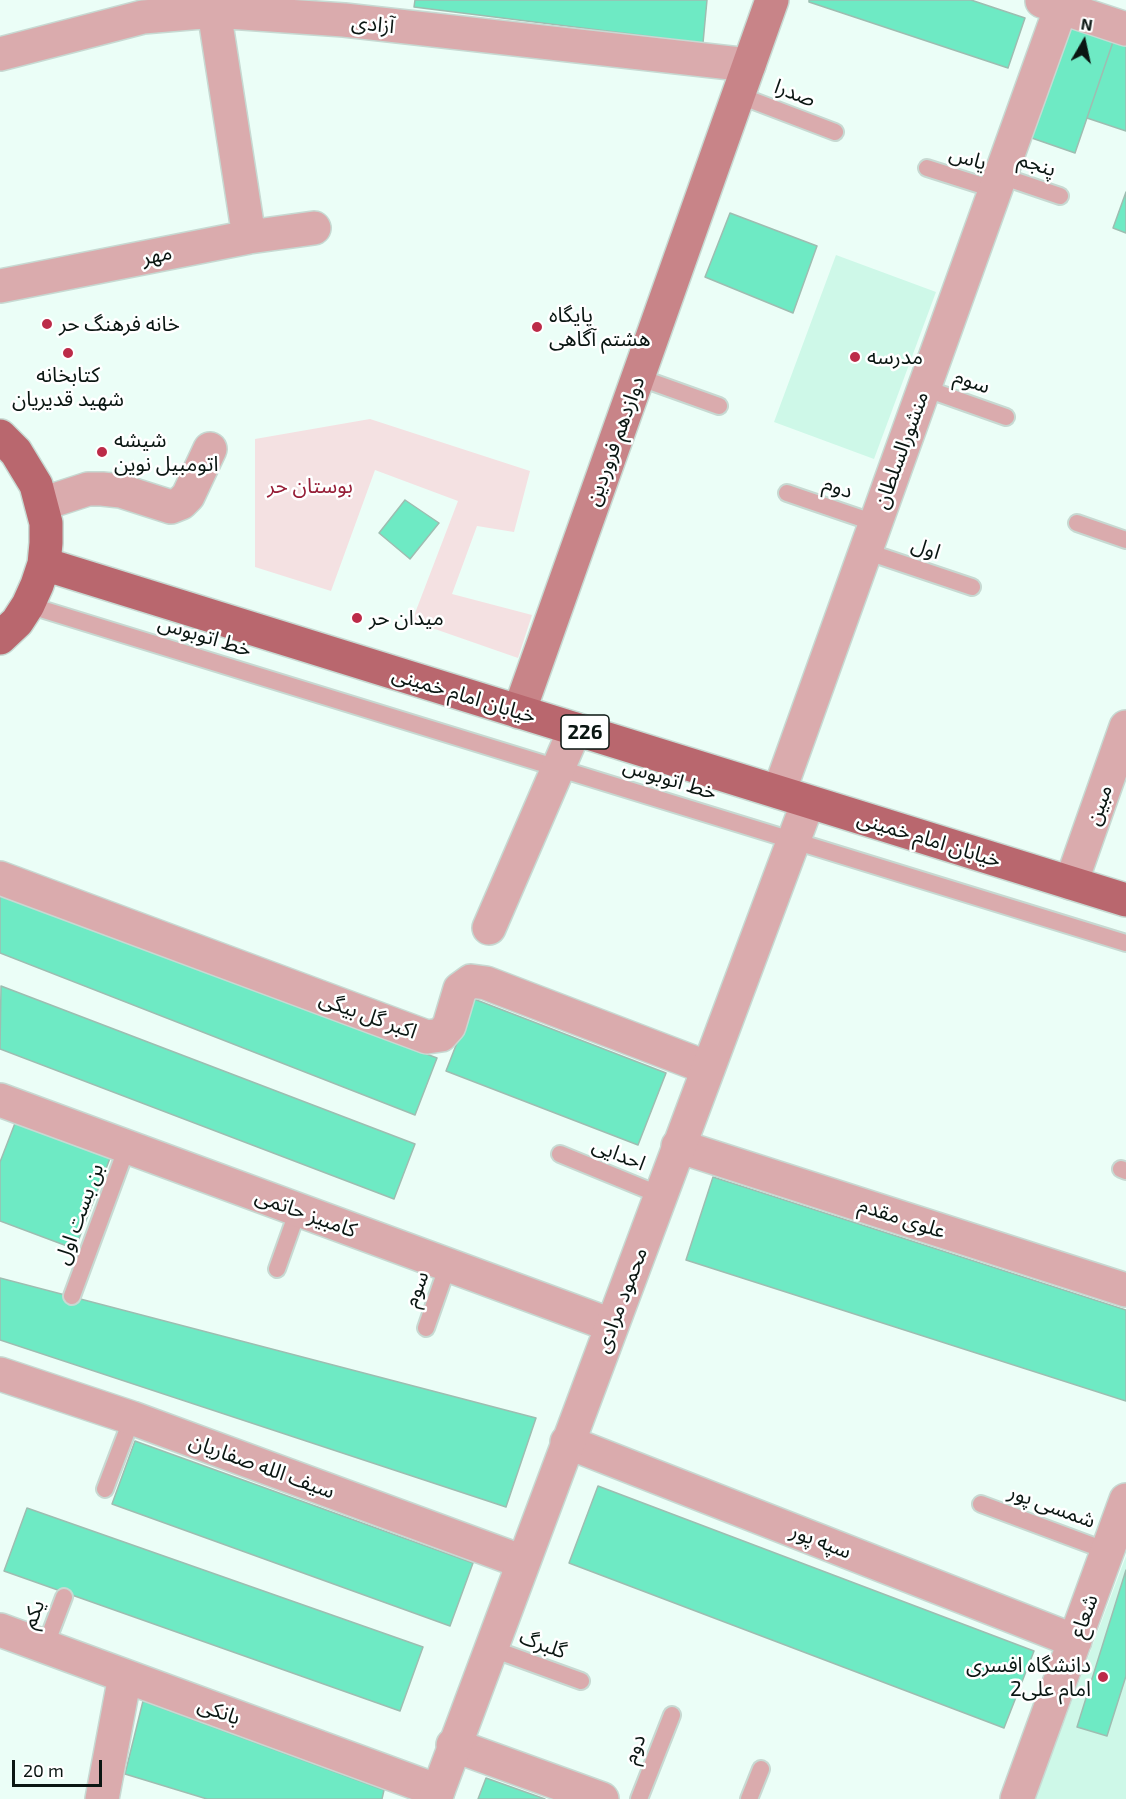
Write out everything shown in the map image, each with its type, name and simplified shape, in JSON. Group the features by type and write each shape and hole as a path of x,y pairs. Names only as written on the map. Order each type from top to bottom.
{"main road":[{"name":"دوازدهم فروردین","path":"519,712 772,0"},
{"path":"0,436 27,467 36,485 46,523 44,564 37,585 17,622 0,638"},
{"name":"خیابان امام خمینی","path":"44,564 1126,900"}],"street":[{"path":"1051,4 1126,29"},
{"name":"منشورالسلطان","path":"793,797 870,537 998,183 1051,4"},
{"name":"آزادی","path":"0,54 143,17 214,11 347,10 749,65"},
{"path":"214,11 249,237"},
{"name":"مهر","path":"0,286 249,237 314,228"},
{"path":"42,504 88,489 102,489 122,491 171,507 182,503 188,496 210,449"},
{"name":"مبین","path":"1071,883 1126,727"},
{"path":"489,928 575,729"},
{"name":"محمود مرادی","path":"436,1795 793,840 793,797"},
{"name":"اکبر گل بیگی","path":"0,878 427,1037 441,1035 449,1026 460,989 471,981 486,983 708,1068"},
{"name":"کامبیز حاتمی","path":"0,1100 612,1325"},
{"name":"علوی مقدم","path":"678,1146 1126,1290"},
{"name":"سیف الله صفاریان","path":"0,1374 132,1418 523,1562"},
{"name":"سپه پور","path":"567,1442 1075,1641"},
{"name":"شعاع","path":"1017,1799 1126,1500"},
{"name":"بانکی","path":"0,1630 436,1795"},
{"path":"102,1799 125,1676"},
{"path":"453,1745 602,1799"}],"lane":[{"name":"صدرا","path":"738,95 835,132"},
{"name":"یاس","path":"927,168 998,183"},
{"name":"پنجم","path":"998,183 1060,195"},
{"path":"638,377 718,406"},
{"name":"سوم","path":"924,388 1006,417"},
{"name":"دوم","path":"787,493 870,537"},
{"path":"1077,523 1126,540"},
{"name":"اول","path":"870,537 972,587"},
{"name":"خط اتوبوس","path":"28,605 1126,943"},
{"name":"بن بست اول","path":"72,1296 128,1147"},
{"name":"احدایی","path":"560,1154 660,1195"},
{"path":"277,1269 298,1210"},
{"name":"سوم","path":"426,1328 448,1265"},
{"path":"105,1489 132,1418"},
{"name":"شمسی پور","path":"981,1504 1107,1551"},
{"name":"یکم","path":"45,1647 64,1598"},
{"name":"گلبرگ","path":"490,1648 581,1681"},
{"name":"دوم","path":"639,1799 672,1715"},
{"path":"749,1799 761,1769"}],"shaded area":[{"name":"مدرسه","path":"836,255 936,292 874,459 774,422"},
{"name":"دانشگاه افسری امام علی2","path":"1126,1556 1126,1799 1035,1799"}],"green space":[{"name":"بوستان حر","path":"370,419 530,471 514,532 477,526 452,594 532,615 518,658 412,621 458,501 375,470 331,591 255,567 255,439"}],"building":[{"path":"415,0 707,0 703,43 414,7"},
{"path":"809,0 971,0 1025,18 1008,68 809,2"},
{"path":"1065,25 1113,42 1075,153 1026,136"},
{"path":"1113,42 1126,46 1126,131 1087,118"},
{"path":"1126,192 1126,233 1113,228"},
{"path":"730,213 817,246 793,313 705,277"},
{"path":"405,500 439,523 410,559 379,533"},
{"path":"0,896 437,1058 415,1115 0,953"},
{"path":"1,986 415,1144 394,1199 0,1049"},
{"path":"474,999 666,1073 638,1145 446,1071"},
{"path":"17,1118 112,1153 75,1249 0,1221 0,1162"},
{"path":"713,1177 1126,1310 1126,1401 686,1260"},
{"path":"0,1278 536,1418 506,1507 0,1340"},
{"path":"135,1441 473,1563 450,1626 112,1504"},
{"path":"598,1486 1034,1651 1004,1728 569,1563"},
{"path":"27,1508 423,1647 400,1711 4,1571"},
{"path":"1126,1570 1126,1676 1107,1736 1077,1727"},
{"path":"143,1701 384,1790 382,1799 207,1799 125,1774"},
{"path":"486,1778 545,1799 478,1799"}],"place":[{"name":"خانه فرهنگ حر","path":"47,324"},
{"name":"پایگاه هشتم آگاهی","path":"537,327"},
{"name":"کتابخانه شهید قدیریان","path":"68,353"},
{"name":"مدرسه","path":"855,357"},
{"name":"شیشه اتومبیل نوین","path":"102,452"},
{"name":"میدان حر","path":"357,618"},
{"name":"دانشگاه افسری امام علی2","path":"1103,1677"}]}
